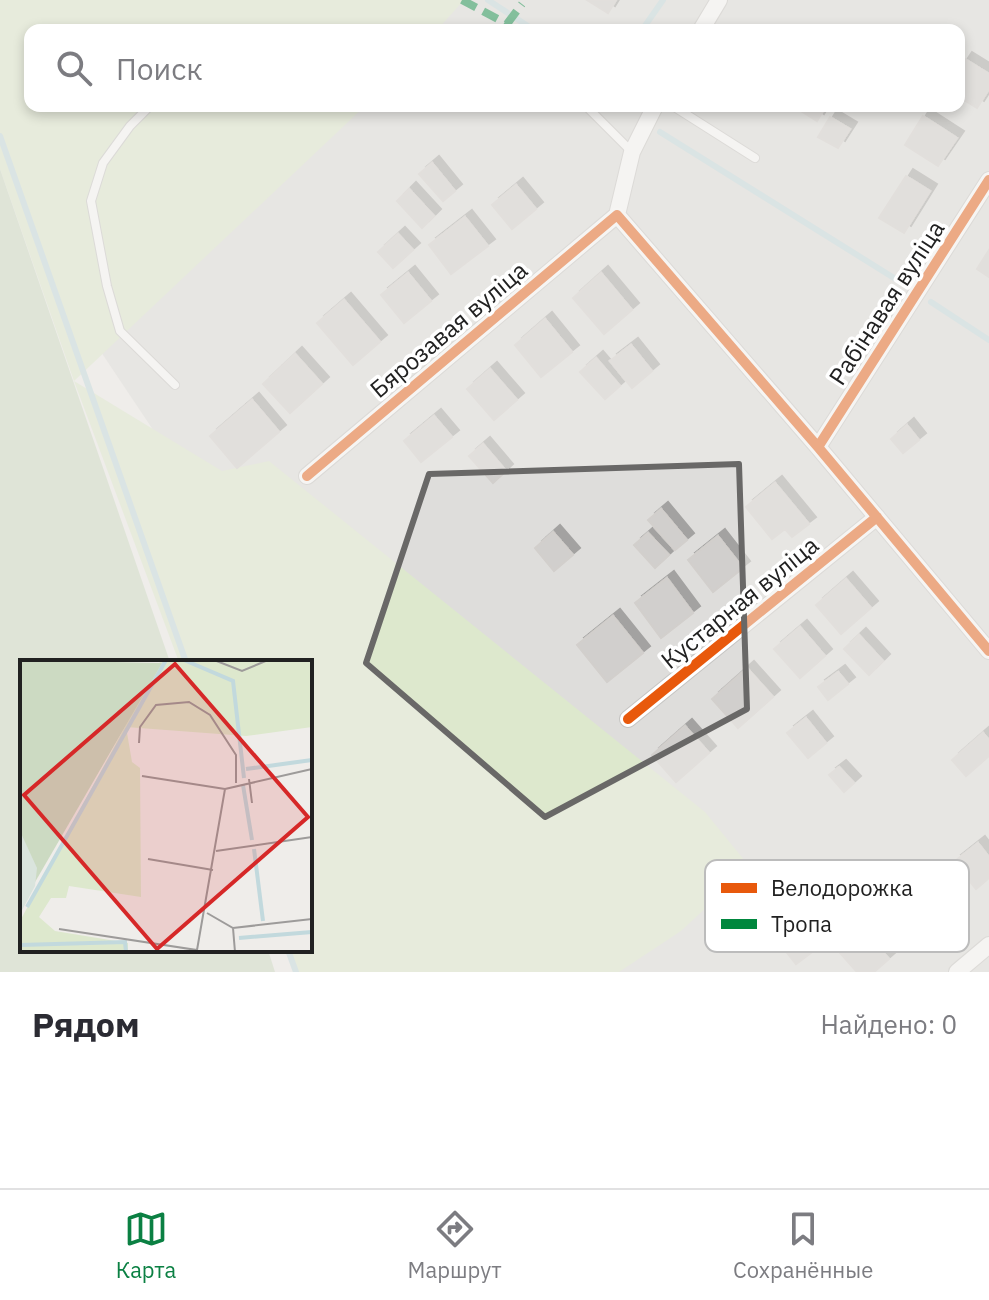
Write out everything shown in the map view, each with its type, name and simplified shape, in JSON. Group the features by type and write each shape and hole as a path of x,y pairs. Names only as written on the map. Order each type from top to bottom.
{"street":[{"path":"705,24 719,0"},
{"path":"652,112 632,152 617,215 989,651"},
{"name":"Рабінавая вуліца","path":"818,447 989,180"},
{"name":"Бярозавая вуліца","path":"307,476 617,215"},
{"name":"Кустарная вуліца","path":"628,719 877,517"},
{"path":"957,972 989,945"}],"lane":[{"path":"144,112 103,163 91,201 107,286 120,331 175,385"},
{"path":"592,112 632,152"},
{"path":"682,112 755,158"}],"highlighted area":[{"path":"739,464 747,709 545,817 366,663 429,474"}],"shaded area":[{"path":"395,0 989,0 989,972 587,972 216,524 95,343 297,112 965,112 965,24 374,24"}],"green space":[{"path":"0,0 464,0 442,24 24,24 24,112 359,112 74,381 0,169"},
{"path":"0,169 169,660 20,660 20,952 269,952 275,972 0,972"},
{"path":"74,381 222,471 269,461 705,812 744,860 705,860 705,909 681,931 619,972 295,972 288,952 312,952 312,660 178,660"}],"building":[{"path":"587,0 616,0 608,13"},
{"path":"965,59 989,74 989,89 977,108 965,101"},
{"path":"803,112 822,112 817,121"},
{"path":"923,116 957,138 938,166 905,145"},
{"path":"830,117 850,129 838,148 818,137"},
{"path":"432,163 455,191 443,201 419,174"},
{"path":"906,176 930,191 904,233 879,218"},
{"path":"516,185 536,209 512,229 492,205"},
{"path":"409,189 434,216 422,228 397,201"},
{"path":"465,217 488,246 451,274 429,245"},
{"path":"398,234 413,250 393,268 378,252"},
{"path":"989,250 989,277 977,269"},
{"path":"408,273 431,301 404,323 381,295"},
{"path":"601,273 632,310 604,334 573,298"},
{"path":"344,300 380,342 353,365 317,323"},
{"path":"545,319 572,352 541,377 515,345"},
{"path":"631,345 652,371 632,388 610,361"},
{"path":"295,354 322,384 290,413 263,384"},
{"path":"596,358 620,386 605,399 580,372"},
{"path":"490,369 517,400 494,420 467,389"},
{"path":"252,400 279,432 237,468 210,436"},
{"path":"434,416 452,437 421,462 404,441"},
{"path":"907,425 919,440 903,453 891,439"},
{"path":"483,444 506,471 493,483 469,456"},
{"path":"775,483 809,524 792,537 785,529 772,539 746,507"},
{"path":"661,509 687,540 675,550 648,520"},
{"path":"553,532 573,555 554,571 535,548"},
{"path":"648,533 669,555 655,568 634,545"},
{"path":"718,536 743,568 713,592 688,560"},
{"path":"667,578 693,613 661,638 635,603"},
{"path":"846,579 871,608 841,634 816,605"},
{"path":"613,616 643,653 607,682 577,645"},
{"path":"800,627 825,656 800,678 774,649"},
{"path":"859,635 883,661 869,675 844,649"},
{"path":"747,668 773,697 738,728 712,699"},
{"path":"838,672 848,684 828,700 818,687"},
{"path":"806,718 826,743 808,758 787,733"},
{"path":"685,726 709,753 676,782 652,755"},
{"path":"983,733 989,740 989,756 966,776 952,760"},
{"path":"839,767 854,783 844,792 829,775"},
{"path":"978,843 989,857 989,878 976,889 969,880 969,860 957,860"},
{"path":"786,952 812,952 796,964"},
{"path":"839,952 883,952 889,959 874,972 857,972"}],"waterway":[{"path":"488,0 525,24"},
{"path":"646,24 663,0"},
{"path":"660,132 894,278"},
{"path":"0,136 185,660"},
{"path":"931,302 989,340"},
{"path":"289,952 296,972"}],"marked path":[{"path":"462,0 507,24"},
{"path":"507,24 522,4"}],"cycle path":[{"path":"818,447 989,180"},
{"path":"307,476 617,215 989,651"},
{"path":"628,719 877,517"}]}
